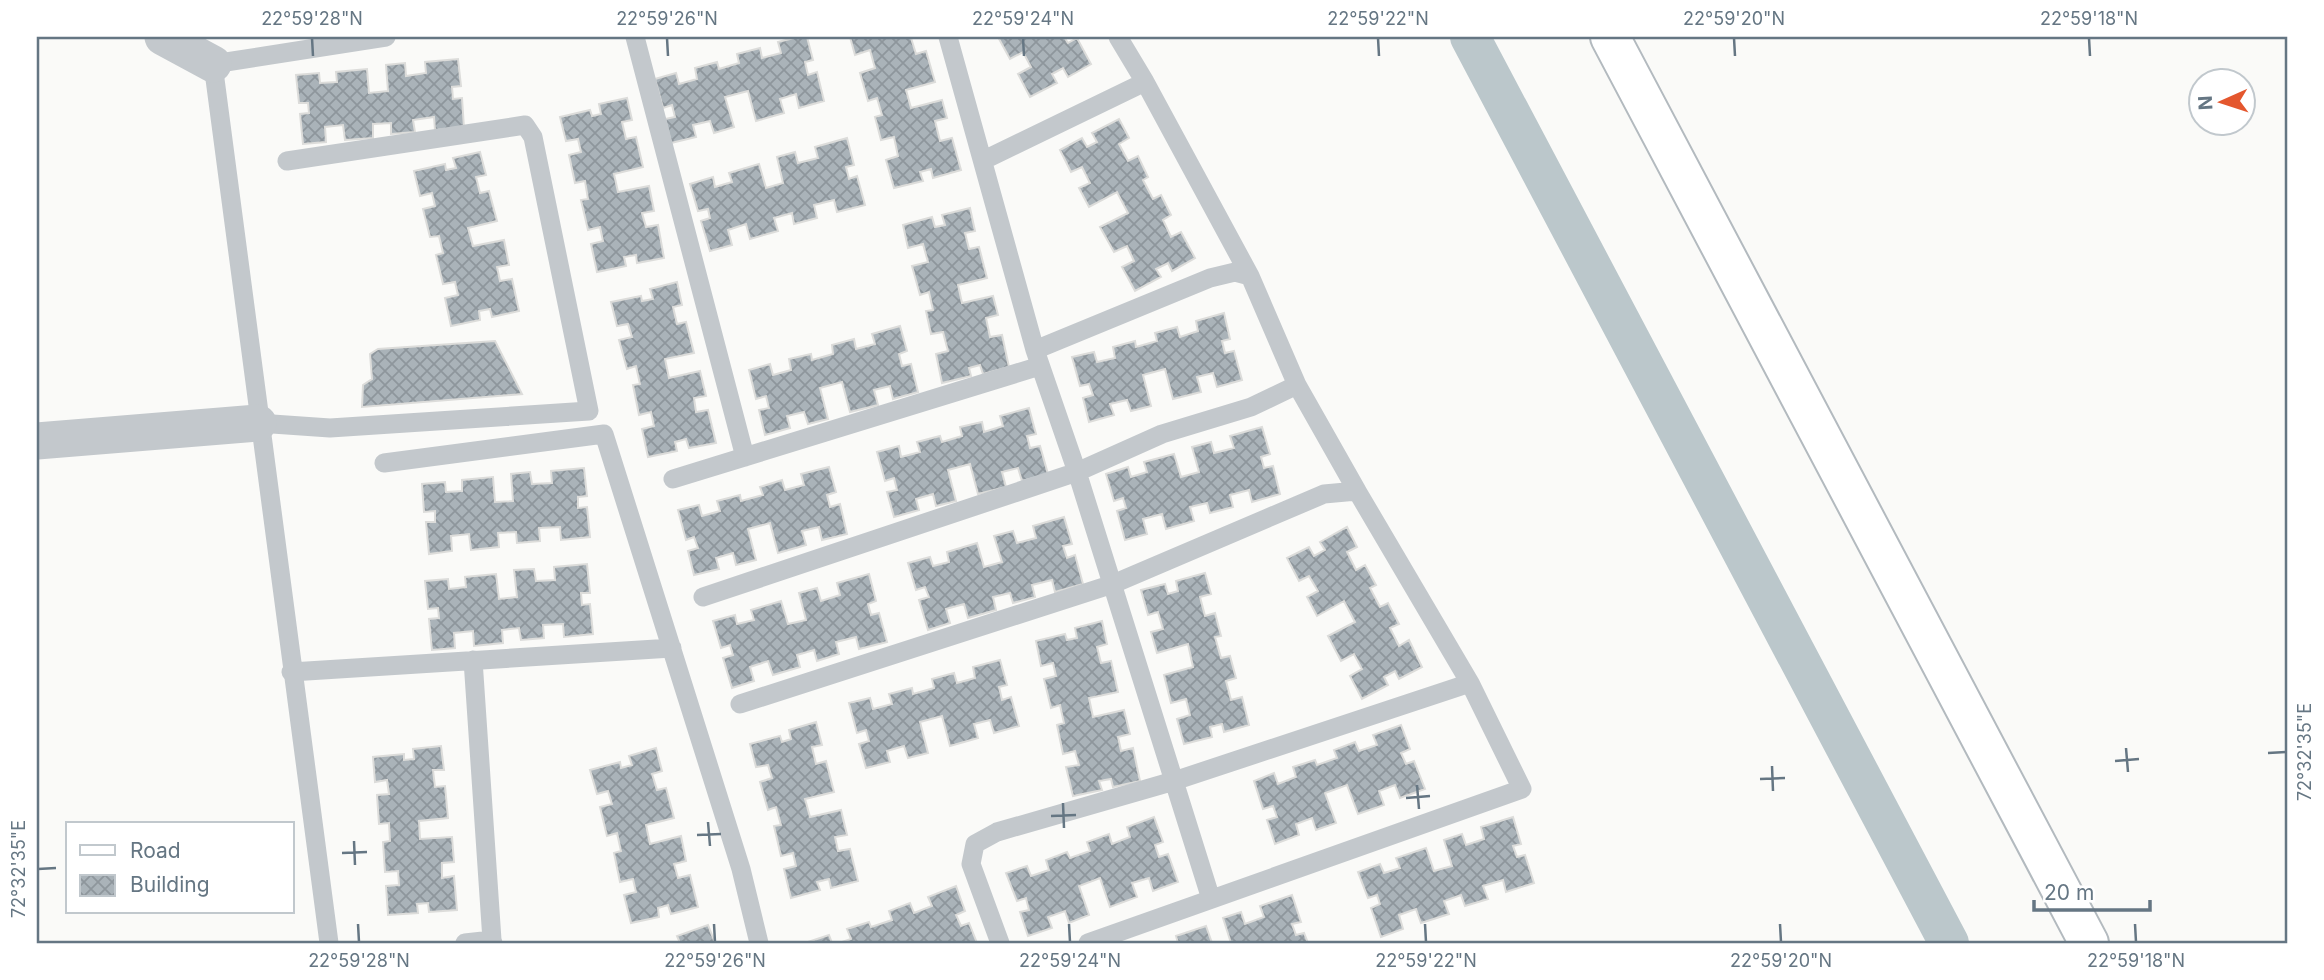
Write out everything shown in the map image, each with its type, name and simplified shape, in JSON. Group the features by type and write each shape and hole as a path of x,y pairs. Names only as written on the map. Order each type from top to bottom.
{"street":[{"path":"163,37 213,64"},
{"path":"1610,37 2089,943"},
{"path":"37,441 258,423"}],"lane":[{"path":"329,943 258,423 213,64 386,37"},
{"path":"635,37 745,457"},
{"path":"948,37 1037,358 1113,584 1211,900"},
{"path":"1088,943 1522,789 1470,683 1297,385 1250,276 1118,37"},
{"path":"984,160 1145,82"},
{"path":"258,423 330,429 589,411 533,137 525,125 287,161"},
{"path":"673,479 1037,358 1210,278 1235,272 1250,276"},
{"path":"703,597 1077,472 1162,433 1251,407 1297,385"},
{"path":"384,463 604,434 741,869 759,943"},
{"path":"740,704 1113,584 1324,494 1357,491"},
{"path":"291,672 672,648"},
{"path":"465,943 492,942 473,660"},
{"path":"1000,943 971,864 975,844 997,832 1174,781 1470,683"}],"building":[{"path":"807,37 813,60 805,62 808,75 817,72 824,101 799,108 796,94 780,99 784,113 756,121 748,91 725,97 734,127 714,133 710,121 693,125 696,137 671,143 665,119 675,117 672,105 663,108 655,79 676,73 679,84 697,79 695,68 717,62 719,69 739,63 737,54 760,48 762,58 781,53 778,42"},
{"path":"850,37 915,37 911,38 916,54 926,51 935,82 906,90 911,108 942,100 947,118 935,121 940,141 952,138 961,170 933,178 931,169 920,172 923,181 894,188 886,160 898,156 894,137 881,140 875,117 882,115 877,98 868,101 860,73 875,68 870,50 855,55"},
{"path":"998,37 1064,37 1068,43 1077,38 1091,64 1068,77 1063,68 1052,74 1057,83 1030,97 1018,74 1031,67 1023,52 1010,59"},
{"path":"458,59 461,86 452,87 453,99 462,98 464,128 435,130 434,117 413,120 415,132 391,134 391,123 373,124 373,138 345,140 343,125 325,127 326,142 303,144 300,114 309,113 308,103 299,103 296,75 319,73 320,83 337,82 336,72 367,69 369,93 388,91 386,65 405,63 406,76 426,73 425,62"},
{"path":"627,98 632,120 622,122 626,139 636,137 643,167 614,174 618,192 649,186 654,211 642,213 646,227 658,225 664,258 637,263 636,255 624,257 626,266 597,272 591,244 603,241 600,227 588,230 581,200 588,199 585,181 575,183 569,155 581,152 578,139 566,141 560,117 590,110 592,116 601,114 599,104"},
{"path":"1119,119 1129,138 1119,144 1128,161 1138,156 1148,177 1143,180 1153,199 1161,195 1171,215 1163,220 1171,237 1181,232 1195,258 1172,271 1168,263 1156,269 1161,277 1135,291 1122,267 1134,261 1127,246 1114,252 1100,227 1128,213 1117,192 1089,207 1079,188 1090,183 1082,167 1071,172 1060,150 1082,138 1087,147 1097,142 1092,133"},
{"path":"847,138 854,165 846,167 849,179 857,176 865,205 837,212 834,200 814,205 817,218 794,224 792,213 774,218 778,231 750,239 746,224 728,230 732,245 710,251 701,221 710,218 708,209 698,211 690,184 713,177 715,187 732,182 729,173 759,164 766,188 783,183 777,157 795,152 798,163 818,158 815,147"},
{"path":"480,152 486,175 476,177 480,193 489,191 497,221 468,228 473,246 504,240 509,265 497,267 500,281 512,279 519,311 492,317 490,309 479,311 480,320 451,326 445,298 458,295 455,282 443,284 436,255 443,253 439,236 430,237 423,209 435,206 432,193 420,196 414,171 445,164 446,170 456,168 453,158"},
{"path":"970,208 975,231 965,233 969,249 979,247 987,278 958,285 962,303 993,296 998,315 986,318 990,337 1002,335 1009,367 983,374 980,365 969,368 971,376 942,383 936,354 948,351 943,332 931,334 926,311 933,310 929,292 920,295 912,266 928,262 923,244 908,248 903,225 932,217 935,227 945,225 942,215"},
{"path":"677,282 682,305 673,307 677,324 686,322 694,353 665,359 669,378 700,371 706,396 694,398 696,412 708,410 716,443 689,448 686,439 675,442 677,451 648,457 642,429 654,426 651,412 639,415 633,385 640,384 636,366 627,369 619,340 632,337 628,324 617,326 611,302 641,296 642,301 653,299 650,289"},
{"path":"1224,313 1230,339 1222,341 1225,353 1234,351 1242,380 1217,387 1213,373 1197,377 1201,392 1173,399 1165,369 1143,375 1151,406 1131,411 1127,400 1110,404 1114,415 1089,422 1083,398 1093,395 1089,384 1080,386 1072,357 1094,352 1097,362 1115,358 1113,347 1135,341 1136,347 1157,341 1155,333 1177,327 1180,337 1198,331 1196,321"},
{"path":"900,326 907,351 899,354 902,366 911,364 918,392 893,399 890,386 874,390 878,405 850,412 842,382 820,388 828,419 808,424 804,412 787,416 790,428 765,435 759,410 769,408 766,396 756,399 749,370 770,364 773,375 791,370 789,359 811,354 812,360 833,354 832,345 854,339 856,349 875,344 872,334"},
{"path":"495,341 522,394 362,407 363,385 372,379 370,354 378,349"},
{"path":"1029,408 1036,434 1027,436 1030,448 1040,446 1048,474 1022,481 1018,468 1002,472 1006,487 978,494 970,464 948,470 956,501 936,506 933,494 916,499 919,510 894,517 887,492 897,490 894,478 885,481 877,452 899,446 901,457 920,452 917,442 940,436 942,442 962,436 960,427 982,422 984,432 1003,426 1000,416"},
{"path":"1262,427 1270,454 1261,457 1264,468 1273,466 1280,494 1252,502 1249,490 1230,495 1233,507 1210,513 1207,503 1190,507 1194,521 1166,529 1162,514 1143,519 1147,534 1125,540 1117,511 1126,508 1123,498 1114,501 1106,474 1128,467 1131,477 1147,472 1144,462 1174,454 1181,477 1199,472 1192,447 1211,442 1214,453 1234,448 1230,436"},
{"path":"829,467 836,492 827,495 830,507 840,504 847,534 822,540 819,527 802,531 806,545 778,553 770,523 748,529 756,560 736,565 733,553 716,558 719,569 694,575 688,551 698,548 694,537 686,540 678,510 699,505 702,516 720,511 717,501 740,495 741,501 763,495 760,487 782,480 785,490 804,485 801,474"},
{"path":"584,468 587,496 578,497 578,508 587,507 590,537 561,540 560,527 539,528 540,541 517,543 516,532 498,533 499,547 471,550 469,534 451,536 452,551 429,554 426,522 435,522 435,511 424,512 422,484 445,482 446,492 462,491 462,480 493,477 495,502 513,501 511,474 530,472 532,484 552,483 551,471"},
{"path":"1064,517 1072,544 1063,546 1067,558 1075,555 1083,584 1055,592 1052,580 1032,585 1035,597 1013,603 1010,593 993,597 996,610 968,618 964,604 946,609 950,623 928,630 919,600 929,597 925,587 916,590 908,563 930,557 933,566 949,562 947,552 977,543 984,567 1002,562 994,536 1013,531 1017,543 1036,538 1033,526"},
{"path":"1347,527 1357,547 1347,552 1356,570 1365,565 1376,585 1370,588 1380,607 1388,603 1399,624 1390,628 1399,646 1409,640 1422,667 1399,679 1395,671 1384,677 1388,685 1362,699 1350,676 1362,669 1354,654 1341,661 1328,636 1355,622 1344,601 1317,616 1307,597 1318,591 1309,576 1299,581 1287,558 1309,547 1314,556 1325,550 1320,542"},
{"path":"587,564 590,593 581,593 582,605 590,604 593,634 564,637 563,624 543,625 544,638 521,640 519,628 502,630 503,643 474,646 473,631 454,633 455,648 432,650 429,619 439,618 438,608 428,609 425,581 448,579 449,589 466,587 465,577 496,574 499,599 517,597 514,570 534,569 536,581 555,580 554,567"},
{"path":"1205,573 1211,594 1200,597 1205,616 1215,613 1221,636 1215,637 1221,658 1230,656 1236,678 1226,681 1231,700 1242,697 1249,725 1224,732 1222,724 1210,727 1212,737 1184,744 1177,719 1190,715 1186,699 1171,703 1164,675 1193,667 1188,644 1157,653 1151,632 1163,629 1158,612 1148,615 1141,590 1165,584 1168,594 1178,591 1176,581"},
{"path":"869,574 876,601 868,604 871,615 879,613 887,642 859,649 856,637 836,642 839,654 817,661 814,650 797,655 800,667 773,675 768,661 750,667 754,681 732,688 723,658 733,655 730,645 721,648 713,621 735,615 737,624 754,620 751,610 781,601 788,624 806,620 799,593 817,588 821,601 840,595 837,583"},
{"path":"1102,621 1107,644 1097,647 1101,663 1111,661 1118,692 1089,698 1093,717 1124,710 1130,734 1118,737 1121,751 1133,748 1140,781 1113,787 1111,779 1099,781 1102,790 1073,796 1066,767 1079,765 1075,751 1063,754 1057,725 1064,723 1060,705 1051,708 1044,679 1056,676 1053,663 1041,666 1036,641 1065,634 1067,640 1077,638 1075,628"},
{"path":"1000,660 1007,685 999,687 1002,700 1011,697 1019,726 994,733 990,720 974,724 978,738 950,746 942,716 920,722 928,753 908,758 904,746 887,751 890,762 866,768 859,744 869,741 866,730 857,733 849,703 870,698 873,709 892,704 889,694 912,688 913,694 934,688 932,679 954,673 957,683 975,678 973,667"},
{"path":"816,722 822,745 812,747 816,764 826,761 834,792 805,799 810,817 841,810 847,835 835,837 838,851 850,849 858,881 831,888 829,879 817,882 820,890 791,898 784,869 796,866 793,853 781,856 774,826 781,825 776,807 768,810 760,782 772,778 768,765 756,767 750,744 780,736 782,742 791,739 789,730"},
{"path":"1401,725 1410,749 1401,753 1406,764 1414,761 1425,789 1400,798 1395,785 1379,791 1384,805 1358,814 1347,785 1325,793 1336,823 1316,830 1312,818 1296,824 1299,835 1275,844 1267,820 1277,817 1273,806 1263,809 1254,781 1274,773 1278,784 1296,777 1293,767 1315,760 1317,765 1337,758 1334,750 1355,742 1359,751 1377,745 1373,735"},
{"path":"441,746 444,770 433,770 435,787 445,786 448,818 419,821 420,839 452,837 454,862 442,863 442,878 454,876 457,910 429,912 428,903 417,904 418,913 388,915 386,886 399,885 398,871 385,872 383,842 390,841 389,823 379,824 377,795 389,794 387,780 375,782 373,757 404,754 404,760 414,759 413,749"},
{"path":"656,748 662,771 652,774 657,790 666,788 674,818 646,825 650,844 681,836 686,861 674,864 678,878 690,875 698,907 671,914 668,905 658,908 659,917 631,923 624,895 636,892 633,879 620,882 614,853 621,851 617,833 607,836 600,807 612,804 608,791 597,794 590,770 620,762 621,768 632,765 629,756"},
{"path":"1154,817 1163,842 1155,845 1159,857 1168,854 1178,882 1153,891 1149,878 1132,883 1137,897 1110,907 1100,878 1079,886 1089,915 1069,923 1065,911 1048,917 1052,928 1028,936 1020,912 1029,910 1026,898 1017,901 1006,873 1027,866 1031,876 1049,870 1046,860 1067,852 1070,858 1090,851 1087,842 1109,834 1112,844 1130,837 1127,827"},
{"path":"1513,817 1521,844 1513,846 1517,857 1525,855 1534,883 1506,892 1503,880 1483,886 1488,899 1465,906 1461,895 1444,901 1449,914 1421,923 1416,909 1399,915 1403,929 1381,937 1371,908 1380,904 1377,895 1368,898 1358,872 1380,864 1384,873 1400,868 1396,858 1426,848 1434,871 1452,866 1444,840 1462,834 1466,845 1484,839 1481,827"},
{"path":"956,886 965,911 956,915 961,926 969,923 977,943 839,943 851,939 847,929 869,922 871,927 892,920 889,911 910,903 914,913 932,906 928,897"},
{"path":"1292,895 1301,922 1292,924 1296,935 1304,933 1308,943 1231,943 1223,918 1241,912 1245,924 1264,917 1260,906"},
{"path":"708,925 715,943 680,943 677,936"},
{"path":"1206,926 1212,943 1178,943 1176,936"},
{"path":"829,935 832,943 808,942"}],"waterway":[{"path":"1470,37 1949,943"}]}
